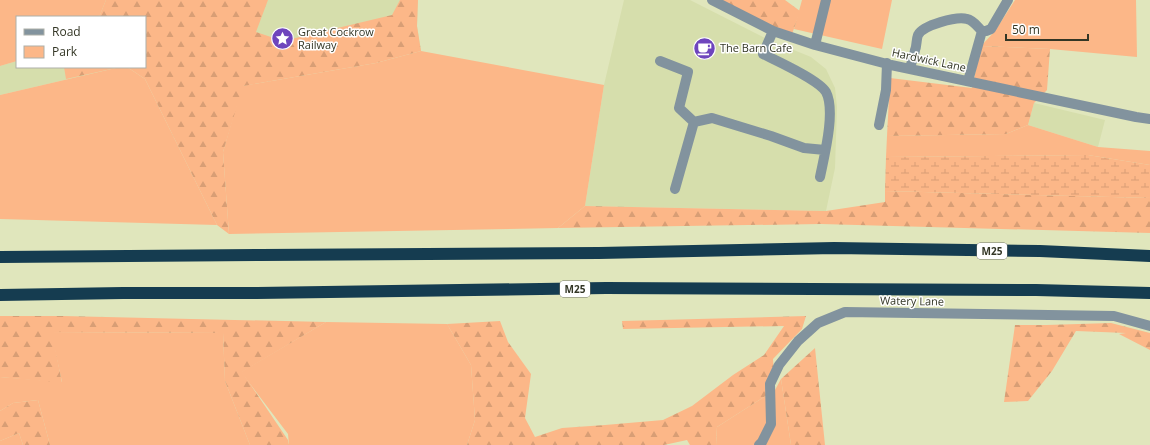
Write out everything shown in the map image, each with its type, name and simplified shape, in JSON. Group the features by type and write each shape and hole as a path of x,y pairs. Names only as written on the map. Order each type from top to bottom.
{"highway":[{"name":"M25","path":"0,257 600,253 834,248 1040,251 1150,256"},
{"name":"M25","path":"0,295 606,288 1150,292"}],"street":[{"name":"Hardwick Lane","path":"712,0 773,31 814,45 968,81 1136,117 1150,118"},
{"path":"814,45 826,0"},
{"path":"910,68 916,50 918,34 924,29 947,20 964,18 974,22 982,30 986,31 991,29 1008,0"},
{"path":"968,81 982,30"},
{"path":"773,31 763,54 813,81 825,92 829,102 830,126 820,177"},
{"path":"660,61 688,72 679,108 694,122"},
{"path":"879,125 886,90 887,63"},
{"path":"694,122 712,118 804,148 825,150"},
{"path":"676,189 694,122"},
{"name":"Watery Lane","path":"759,445 771,424 770,384 780,364 798,341 818,323 845,312 1114,316 1150,326"}],"shaded area":[{"name":"Great Cockrow Railway","path":"106,0 418,0 417,26 421,51 242,86 133,68 146,68 146,16 98,16"},
{"path":"624,0 690,0 769,40 811,57 826,69 835,88 837,107 835,168 826,211 585,206 604,85"},
{"path":"16,61 16,68 116,68 0,95 0,66"},
{"path":"1034,103 1105,120 1098,147 1028,125"}],"green space":[{"path":"0,0 106,0 98,16 16,16 16,61 0,66"},
{"name":"Great Cockrow Railway","path":"106,0 268,0 256,32 283,41 392,15 400,0 418,0 417,26 421,51 376,63 243,86 223,152 229,234 217,225 145,79 128,68 146,68 146,16 98,16"},
{"path":"712,0 785,0 800,11 791,37"},
{"path":"802,0 892,0 882,49 794,29"},
{"path":"1015,0 1136,0 1137,57 1050,49 981,46 995,31"},
{"path":"981,46 1050,49 1047,90 1034,103 1028,125 1006,134 887,136 890,78 972,88"},
{"path":"421,51 604,85 585,206 558,228 229,234 223,152 242,86 376,63"},
{"path":"64,68 116,68 66,79"},
{"path":"116,68 128,68 145,79 217,225 0,219 0,95"},
{"path":"1028,125 1098,147 1150,151 1150,165 1088,155 886,157 887,136 1006,134"},
{"path":"1088,155 1150,165 1150,198 885,191 886,157"},
{"path":"885,191 1150,198 1150,233 821,224 558,228 585,206 826,211 885,202"},
{"path":"0,316 326,322 242,372 288,440 289,445 250,445 225,381 223,333 52,332 62,383 0,377"},
{"path":"806,316 802,329 773,359 775,390 717,427 716,445 690,445 687,440 664,445 467,445 475,420 471,365 447,324 500,321 508,342 531,374 525,418 535,437 562,428 663,420 692,406 733,375 764,355 784,326 623,329 622,321"},
{"path":"326,322 447,324 471,365 475,420 467,445 289,445 288,434 241,372"},
{"path":"1111,323 1150,333 1150,350 1119,334 1126,333 1076,331 1052,371 1028,401 1004,402 1015,325"},
{"path":"51,332 223,333 225,381 250,445 50,445 38,400 13,403 0,411 0,377 62,382"},
{"path":"815,348 825,445 791,445 781,379"},
{"path":"781,379 791,445 716,445 717,427 775,390"},
{"path":"38,400 50,445 23,445 19,433 0,441 0,411 13,403"},
{"path":"19,433 23,445 0,445 0,441"}],"place":[{"name":"Great Cockrow Railway","path":"282,38"},
{"name":"The Barn Cafe","path":"704,48"}]}
